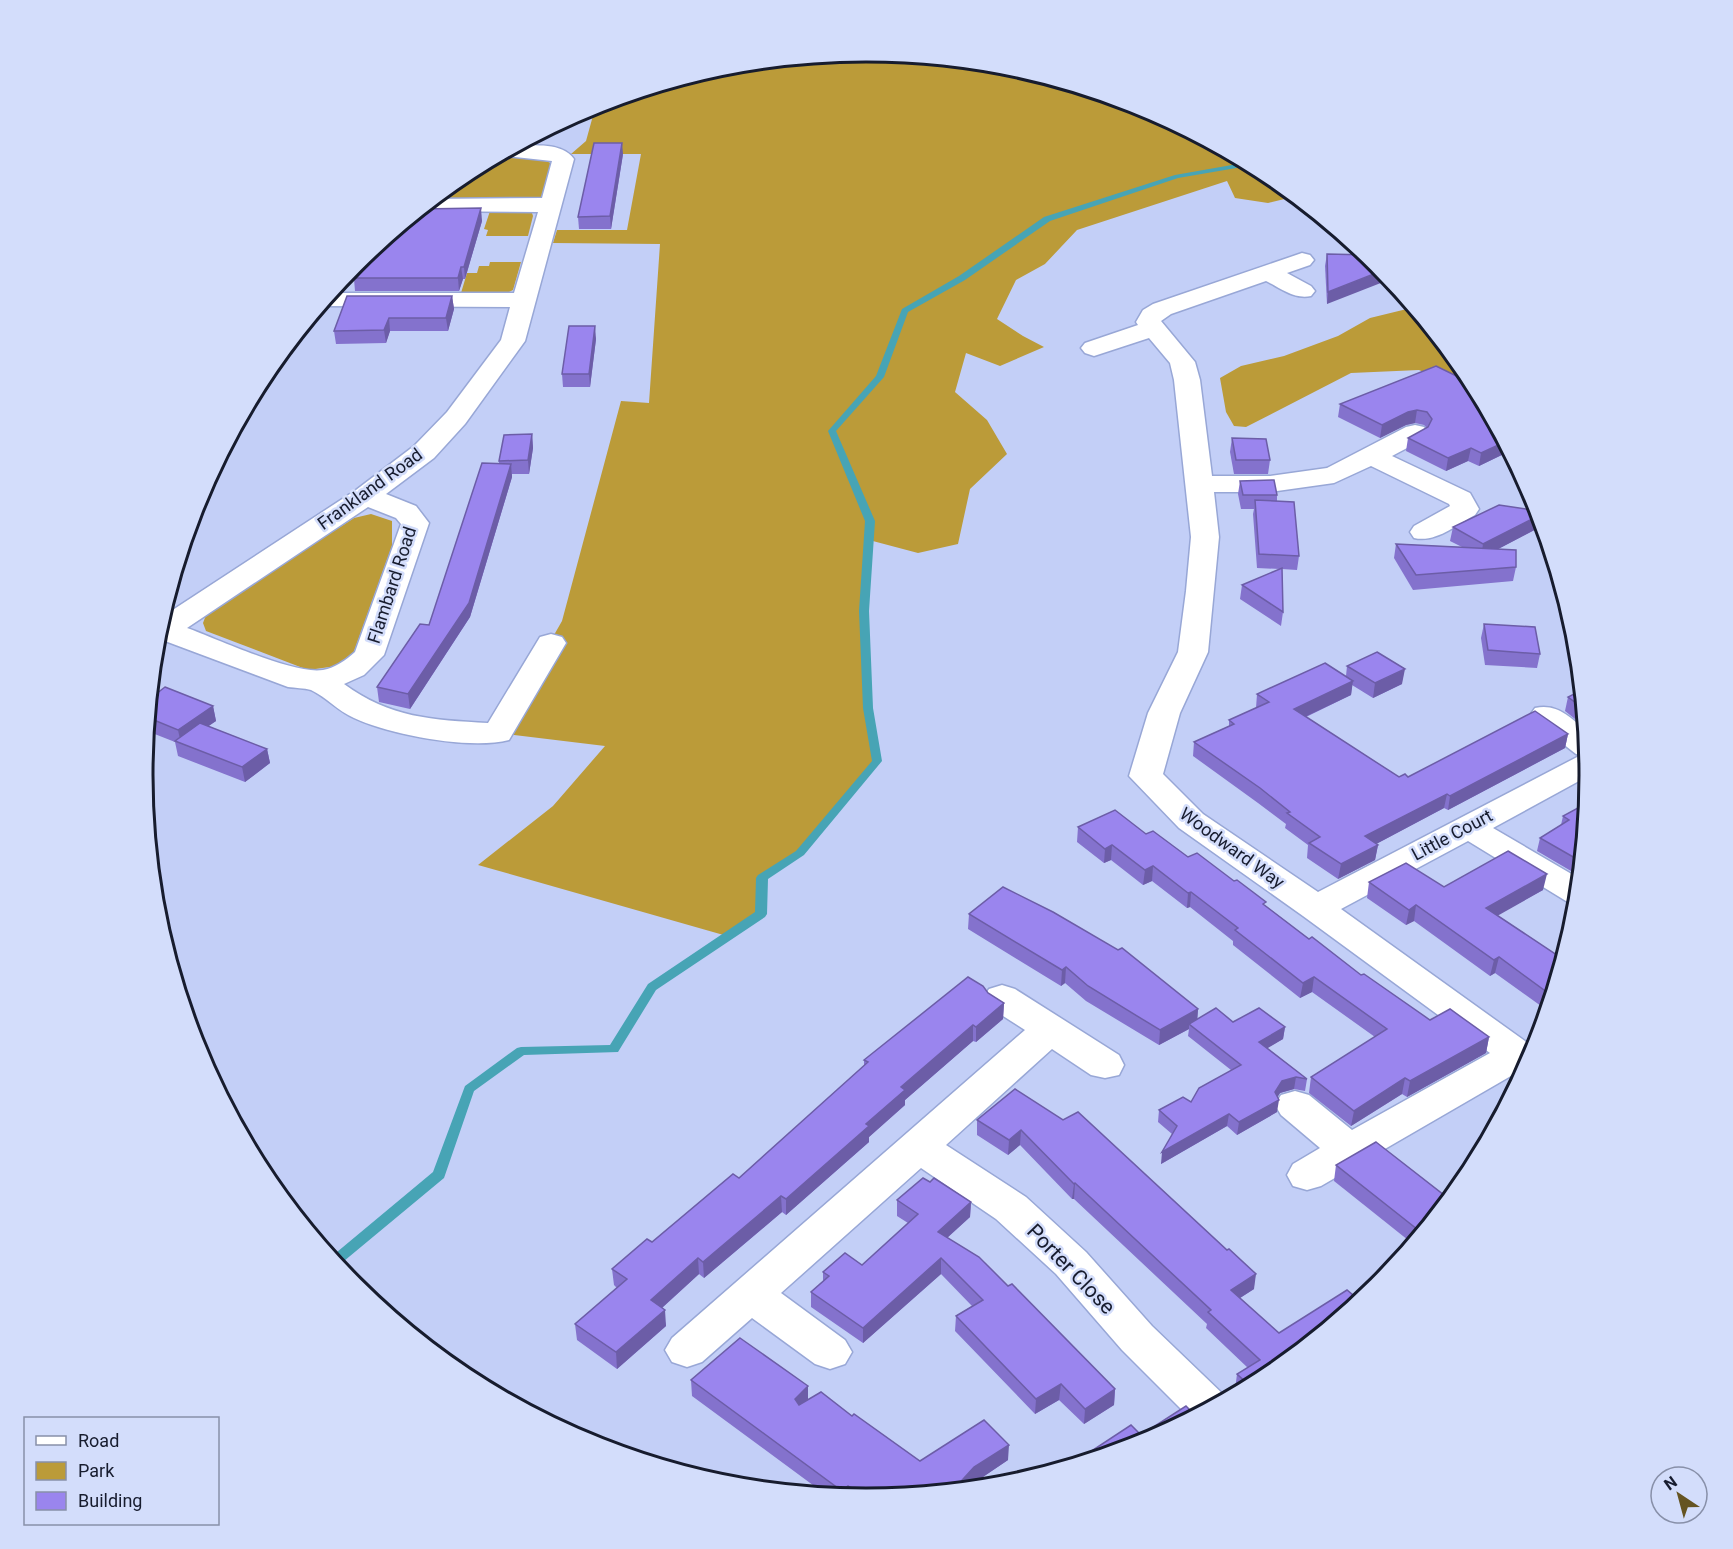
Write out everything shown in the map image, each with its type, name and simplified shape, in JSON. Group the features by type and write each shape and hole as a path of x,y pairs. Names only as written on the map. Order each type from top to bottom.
{"street":[{"name":"Frankland Road","path":"170,623 366,496 424,452 456,418 513,341 563,159 556,154 520,152"},
{"path":"436,206 551,205"},
{"path":"1094,348 1152,329 1148,322 1152,315 1162,309 1302,260"},
{"path":"1267,272 1304,291"},
{"path":"334,300 525,300"},
{"name":"Woodward Way","path":"1152,329 1182,362 1204,537 1201,591 1193,652 1164,712 1146,776 1191,821 1316,908 1521,1057"},
{"path":"1199,484 1270,484 1334,475 1415,433"},
{"path":"1371,456 1460,499 1489,507"},
{"name":"Flambard Road","path":"168,632 299,680 319,682 355,669 369,655 416,523 406,512 366,496"},
{"path":"1424,532 1466,509 1460,499"},
{"path":"319,682 365,712 448,730 498,733 551,643"},
{"path":"1546,715 1579,740"},
{"name":"Little Court","path":"1316,908 1580,768"},
{"path":"1468,827 1570,888"},
{"path":"1002,998 1105,1065"},
{"path":"687,1350 919,1148 1031,1045 1052,1030"},
{"path":"1307,1175 1349,1150 1519,1061"},
{"path":"1295,1105 1349,1150"},
{"name":"Porter Close","path":"919,1148 1011,1208 1071,1263 1137,1338 1203,1403"},
{"path":"751,1294 830,1352"}],"green space":[{"path":"820,63 913,63 1006,75 1096,99 1182,135 1223,157 1286,199 1268,203 1235,198 1227,181 1077,230 1045,264 1016,280 997,319 1044,347 1000,366 966,353 955,392 987,420 1007,454 970,489 958,544 918,553 869,540 866,651 869,705 877,761 800,853 762,878 761,914 727,936 478,865 553,806 605,746 498,733 562,621 621,401 649,403 660,244 553,243 557,230 627,230 641,154 571,154 586,141 593,117 637,99 727,75"},
{"path":"520,156 542,159 555,166 545,199 527,202 442,202 510,157"},
{"path":"490,211 532,213 528,236 486,236 488,230 484,229"},
{"path":"490,262 521,262 513,290 507,293 461,293 467,273 477,273 479,266 489,266"},
{"path":"1407,309 1432,340 1467,391 1419,370 1351,373 1246,427 1234,426 1226,412 1220,378 1241,366 1284,356 1338,336 1370,318"},
{"path":"371,514 392,521 392,546 352,657 337,666 308,670 206,631 203,623 206,615 225,601 354,518"}],"building":[{"path":"594,143 622,143 610,216 578,217"},
{"path":"481,208 464,267 461,267 458,278 354,278 396,238 432,209"},
{"path":"1327,254 1355,255 1375,274 1328,292"},
{"path":"347,296 452,296 446,318 389,318 384,330 334,331"},
{"path":"569,326 595,326 589,374 562,374"},
{"path":"1436,366 1458,377 1498,445 1481,453 1471,448 1448,458 1408,438 1428,427 1432,419 1427,412 1417,410 1408,412 1382,425 1340,404"},
{"path":"532,434 528,460 499,461 504,435"},
{"path":"1232,438 1266,439 1270,460 1236,460"},
{"path":"482,463 511,464 469,603 408,694 377,687 420,624 429,625"},
{"path":"1274,480 1277,495 1243,495 1240,481"},
{"path":"1255,500 1294,502 1299,556 1259,554"},
{"path":"1499,505 1528,509 1532,519 1483,544 1453,527"},
{"path":"1396,544 1516,550 1516,567 1416,575"},
{"path":"1282,568 1283,612 1242,585"},
{"path":"1484,624 1535,627 1540,654 1488,650"},
{"path":"1377,652 1405,669 1375,683 1347,666"},
{"path":"1325,663 1353,681 1294,709 1399,777 1405,774 1408,777 1535,711 1568,734 1450,796 1447,794 1365,836 1378,845 1341,864 1309,843 1320,837 1287,813 1290,812 1194,742 1234,724 1229,720 1269,702 1257,694"},
{"path":"165,687 213,706 178,730 156,721 159,692"},
{"path":"1574,694 1575,702 1568,697"},
{"path":"200,723 267,749 242,767 175,741"},
{"path":"1579,808 1574,857 1540,838 1569,820 1563,816"},
{"path":"1115,810 1146,834 1153,831 1188,857 1197,853 1266,902 1263,904 1309,939 1312,937 1361,975 1364,974 1430,1020 1450,1009 1489,1037 1410,1081 1405,1078 1354,1111 1311,1077 1387,1029 1314,977 1303,983 1235,930 1238,928 1153,866 1145,870 1112,845 1105,849 1078,827"},
{"path":"1508,851 1547,874 1486,908 1556,954 1546,991 1499,957 1494,960 1416,905 1409,910 1369,882 1406,863 1444,887"},
{"path":"1003,887 1053,912 1118,950 1122,948 1198,1009 1160,1030 1088,986 1066,967 1062,970 969,914"},
{"path":"968,977 1004,1003 976,1027 973,1025 901,1087 905,1090 866,1124 869,1126 786,1199 781,1196 703,1262 698,1258 651,1300 665,1310 616,1352 575,1324 627,1279 612,1269 647,1239 652,1242 733,1174 739,1178 868,1062 864,1060"},
{"path":"1216,1008 1233,1022 1259,1008 1285,1027 1259,1042 1307,1079 1296,1077 1282,1081 1275,1092 1279,1100 1239,1122 1229,1114 1162,1152 1177,1126 1159,1110 1183,1097 1191,1102 1199,1088 1241,1065 1189,1024"},
{"path":"1015,1089 1063,1120 1078,1112 1256,1274 1231,1290 1279,1333 1347,1290 1353,1295 1301,1340 1243,1380 1237,1374 1260,1360 1208,1312 1211,1310 1074,1184 1021,1130 1009,1140 977,1120"},
{"path":"1376,1142 1443,1194 1416,1228 1336,1165"},
{"path":"923,1178 930,1182 934,1178 971,1202 938,1232 979,1257 1008,1286 1012,1284 1115,1389 1085,1409 1061,1384 1036,1399 956,1316 983,1300 941,1258 863,1328 811,1292 829,1276 823,1272 845,1253 862,1265 918,1214 897,1200"},
{"path":"740,1338 808,1386 795,1399 799,1405 821,1392 852,1416 854,1414 920,1461 984,1420 1009,1445 974,1467 961,1481 913,1486 836,1487 691,1380"},
{"path":"1186,1406 1190,1410 1182,1414 1155,1426"},
{"path":"1131,1425 1139,1433 1093,1451 1093,1450"}],"waterway":[{"path":"341,1257 439,1175 469,1089 521,1051 614,1049 652,987 761,914 762,878 800,853 877,761 868,708 864,611 870,521 832,431 880,377 905,311 962,278 1047,219 1177,176 1238,166"}]}
